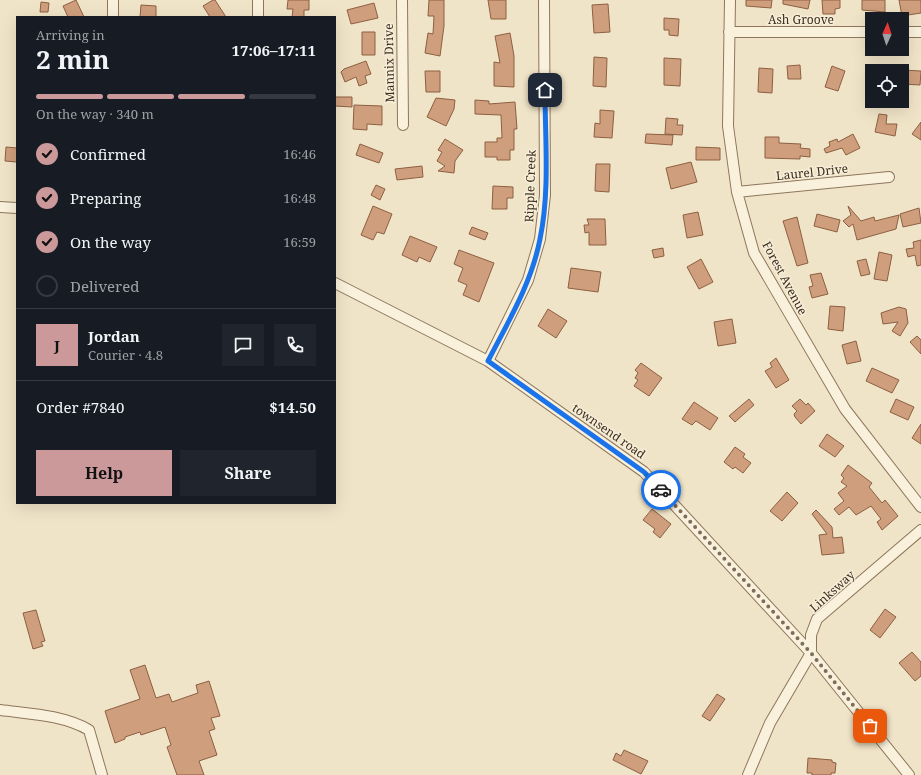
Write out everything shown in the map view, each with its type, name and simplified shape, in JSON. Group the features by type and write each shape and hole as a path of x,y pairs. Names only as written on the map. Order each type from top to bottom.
{"street":[{"path":"113,16 114,0"},
{"path":"258,0 258,16"},
{"name":"Mannix Drive","path":"402,0 403,125"},
{"name":"Ripple Creek","path":"488,361 528,280 540,239 545,195 544,0"},
{"name":"Forest Avenue","path":"730,0 728,126 737,192 754,253 844,409 921,507"},
{"name":"Ash Groove","path":"729,32 865,32"},
{"path":"909,32 921,32"},
{"name":"Laurel Drive","path":"737,192 889,177"},
{"path":"0,206 16,208"},
{"name":"townsend road","path":"336,284 488,361 644,472 811,653 909,775"},
{"name":"Linksway","path":"748,775 770,723 811,653 811,634 817,619 921,530"},
{"path":"0,710 75,722 89,730 102,775"}],"building":[{"path":"76,0 84,16 68,16 63,6"},
{"path":"215,0 225,16 209,16 203,6"},
{"path":"288,0 309,0 309,10 304,10 304,16 292,16 293,9 287,9"},
{"path":"429,0 444,0 444,26 440,56 425,53 428,33 433,34 434,16 428,16"},
{"path":"488,0 506,0 506,19 491,19"},
{"path":"746,0 772,0 771,8 746,6"},
{"path":"783,0 810,0 808,9 783,4"},
{"path":"822,0 840,0 840,8 835,9 835,14 823,14"},
{"path":"862,0 885,0 885,12 862,10"},
{"path":"899,0 921,0 921,13 909,15 909,12 901,12"},
{"path":"41,2 49,3 48,12 40,12"},
{"path":"374,3 378,18 351,24 347,10"},
{"path":"608,4 610,32 594,33 592,5"},
{"path":"141,5 156,6 156,16 140,16"},
{"path":"664,18 679,19 678,36 669,35 669,30 664,30"},
{"path":"362,32 375,32 375,55 362,55"},
{"path":"510,33 514,56 514,87 494,86 494,62 500,63 495,36"},
{"path":"594,57 607,58 606,87 593,86"},
{"path":"664,58 681,59 680,86 664,85"},
{"path":"366,61 371,74 365,76 367,83 359,86 356,77 345,82 341,72 344,69"},
{"path":"800,65 801,79 788,79 787,66"},
{"path":"832,66 845,71 838,91 825,87"},
{"path":"759,68 773,69 772,93 758,92"},
{"path":"909,70 921,71 920,85 909,84"},
{"path":"425,71 440,71 440,92 426,92"},
{"path":"336,97 352,97 352,107 336,106"},
{"path":"436,98 455,100 454,109 446,126 427,117"},
{"path":"475,100 489,101 489,104 515,102 517,129 514,129 514,150 510,150 510,160 497,160 497,157 485,157 485,142 497,142 497,138 502,138 501,115 475,114"},
{"path":"354,105 382,106 382,125 367,124 367,130 353,129"},
{"path":"600,110 614,111 612,138 594,137 595,123 600,124"},
{"path":"879,114 887,115 886,124 897,124 895,136 875,132"},
{"path":"666,118 678,119 677,125 683,125 682,135 665,134"},
{"path":"921,122 921,140 912,134"},
{"path":"646,134 673,135 672,145 645,143"},
{"path":"853,134 860,148 846,155 842,148 826,153 824,149 830,146 829,142 837,139 838,142"},
{"path":"765,137 779,137 779,143 801,144 800,148 810,149 810,157 800,156 800,159 765,158"},
{"path":"445,139 463,150 455,161 454,173 438,171 445,166 437,161 442,152 438,150"},
{"path":"360,144 383,153 379,163 356,155"},
{"path":"6,147 16,148 16,162 5,161"},
{"path":"696,147 720,148 720,160 696,160"},
{"path":"691,162 697,182 671,189 666,168"},
{"path":"596,164 610,164 609,192 595,191"},
{"path":"422,166 423,177 397,180 395,169"},
{"path":"376,185 385,189 380,200 371,195"},
{"path":"493,186 513,187 513,198 507,198 507,209 492,209"},
{"path":"373,206 392,214 384,234 377,232 373,240 361,235"},
{"path":"848,206 861,221 874,217 875,221 899,215 896,229 857,240 853,224 849,227 843,221 851,215"},
{"path":"919,208 921,223 903,227 900,214"},
{"path":"698,212 703,235 687,238 683,215"},
{"path":"817,214 840,220 837,232 814,226"},
{"path":"797,217 808,263 797,266 783,221"},
{"path":"587,219 605,219 606,245 589,245 589,232 585,233 584,225 589,225"},
{"path":"472,227 488,233 485,240 469,234"},
{"path":"410,236 437,247 430,262 419,257 417,262 402,255"},
{"path":"921,240 921,265 917,266 915,255 908,257 906,249 914,248 913,242"},
{"path":"663,248 664,256 654,258 652,250"},
{"path":"459,250 494,263 479,302 463,295 467,285 458,281 463,268 454,264"},
{"path":"879,252 892,255 887,281 874,279"},
{"path":"701,259 713,282 699,289 687,267"},
{"path":"866,259 870,274 861,276 857,261"},
{"path":"571,268 601,272 598,292 568,288"},
{"path":"821,273 828,294 812,298 809,287 813,286 810,275"},
{"path":"830,306 845,307 843,331 828,329"},
{"path":"899,307 906,309 908,323 900,336 892,331 898,322 883,324 881,313"},
{"path":"548,309 567,321 556,338 538,326"},
{"path":"732,319 736,343 718,346 714,322"},
{"path":"917,336 921,340 921,354 910,342"},
{"path":"856,341 861,361 847,364 842,345"},
{"path":"776,358 789,380 776,388 765,371 772,367 770,363"},
{"path":"641,363 662,378 649,396 634,386 638,380 635,378 638,373 635,370"},
{"path":"872,368 899,380 892,393 866,381"},
{"path":"749,399 754,405 735,422 729,416"},
{"path":"800,399 806,405 808,403 815,411 801,424 794,414 797,411 792,406"},
{"path":"896,399 914,407 908,420 890,412"},
{"path":"694,402 718,418 710,430 696,421 692,425 682,419"},
{"path":"921,424 921,444 912,438"},
{"path":"827,434 844,446 835,457 819,446"},
{"path":"735,447 745,454 743,457 751,463 743,473 735,467 733,469 724,462"},
{"path":"848,465 872,483 869,487 882,503 885,500 898,516 882,530 877,522 881,519 871,506 856,515 849,507 839,515 834,509 844,501 838,493 847,486 841,482 844,478 841,475"},
{"path":"787,492 798,503 782,521 770,511"},
{"path":"652,509 671,524 660,538 653,532 655,529 643,520"},
{"path":"816,510 832,527 833,538 842,537 844,553 822,555 819,535 827,534 812,514"},
{"path":"885,609 896,617 880,638 870,630"},
{"path":"36,610 45,641 41,642 43,646 33,649 23,613"},
{"path":"912,652 921,662 921,676 915,681 899,663"},
{"path":"145,665 156,698 169,694 172,702 198,693 196,685 209,681 220,716 211,718 215,729 209,731 217,755 199,761 204,775 177,775 167,747 171,745 165,727 141,735 140,732 125,737 125,739 115,743 105,711 140,699 130,670"},
{"path":"717,694 725,699 710,721 702,716"},
{"path":"624,750 648,761 641,774 613,760 616,753 621,756"},
{"path":"808,758 832,760 832,762 836,763 835,773 831,773 831,775 812,775 812,773 807,773"}],"way so far":[{"path":"661,490 811,653 870,726"}],"route":[{"path":"545,90 545,195 540,239 528,280 488,361 644,472 661,490"}]}
